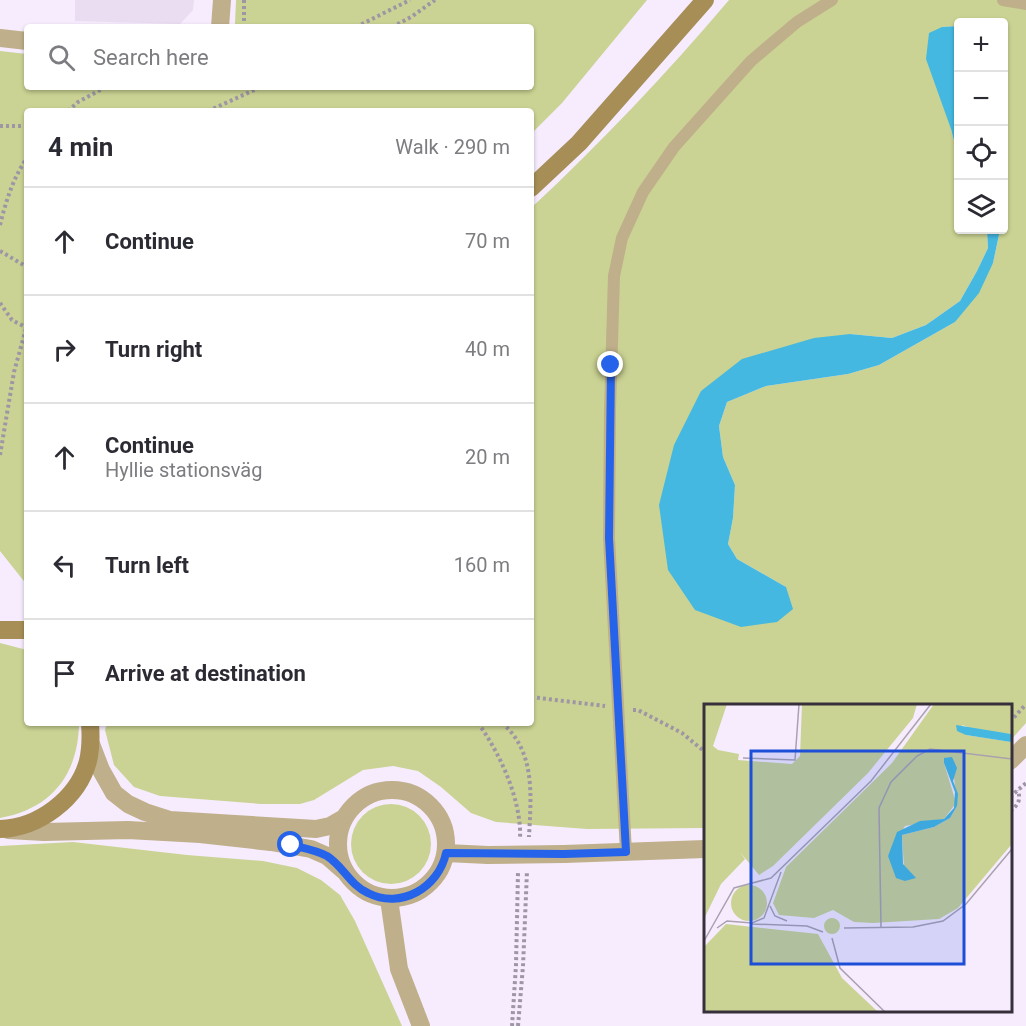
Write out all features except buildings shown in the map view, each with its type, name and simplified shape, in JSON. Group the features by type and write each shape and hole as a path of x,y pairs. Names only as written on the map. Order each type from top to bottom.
{"main road":[{"path":"534,185 579,143 705,0"},
{"path":"2,829 26,825 44,816 74,789 87,763 91,744 90,726"}],"street":[{"path":"220,24 222,0"},
{"path":"0,38 24,41"},
{"path":"91,744 101,770 114,793 128,804 170,820 316,829 344,818"},
{"path":"1011,760 1026,745"},
{"path":"2,829 44,832 128,830 200,834 311,849 327,856 343,870 353,883 368,894 389,899 408,897 421,891 439,873 446,853 446,833 435,810 421,798 400,790 378,791 368,795 344,818 337,843 343,870"},
{"path":"446,853 564,854 704,849"},
{"path":"389,899 399,969 421,1026"}],"lane":[{"path":"626,852 609,538 614,276 622,238 643,192 674,147 751,61 797,22 832,0"},
{"path":"1003,0 1026,4"}],"path":[{"path":"244,0 244,24"},
{"path":"362,24 410,0"},
{"path":"398,24 435,0"},
{"path":"71,108 100,90"},
{"path":"215,108 254,90"},
{"path":"0,126 24,126"},
{"path":"0,225 5,203 24,162"},
{"path":"0,250 24,265"},
{"path":"0,303 12,320 24,326"},
{"path":"0,455 14,372 24,337"},
{"path":"1011,721 1026,704"},
{"path":"1011,796 1026,783"},
{"path":"1011,810 1017,805 1020,797 1018,790"}],"shaded area":[{"path":"75,0 194,0 193,10 180,24 75,21"}],"green space":[{"path":"236,0 647,0 562,103 534,131 534,108 24,108 24,581 0,551 0,51 24,54 24,90 534,90 534,24 235,24"},
{"path":"729,0 1026,0 1026,723 1011,740 1011,704 704,704 704,828 587,829 496,822 471,813 418,771 393,766 363,770 314,800 300,804 261,804 160,796 134,787 114,765 105,730 106,726 534,726 534,205 658,81","holes":["954,18 1008,18 1008,234 999,234 993,263 955,322 879,365 848,374 766,386 727,402 719,426 723,457 735,485 733,518 728,544 737,559 786,587 668,570 701,391 850,334 892,338 926,325 960,301 977,271 988,248 987,234 954,234 954,141 942,27 954,26"]},
{"path":"0,643 24,649 24,726 79,726 73,759 58,787 34,807 0,818"},
{"path":"391,804 406,807 419,816 428,829 431,844 428,859 419,872 406,881 391,884 376,881 363,872 354,859 351,844 354,829 363,816 376,807"},
{"path":"73,842 263,861 297,868 321,880 340,895 355,921 402,1026 0,1026 0,846"}],"water":[{"path":"954,26 954,141 926,59 929,33 942,27"},
{"path":"987,234 999,234 993,263 979,293 955,322 879,365 848,374 766,386 727,402 719,426 723,457 735,485 733,518 728,544 737,559 786,587 793,609 777,622 741,627 695,610 668,570 659,505 674,445 701,391 742,359 814,338 850,334 892,338 926,325 960,301 988,248"}],"route":[{"path":"291,845 311,849 327,856 343,870 353,883 368,894 389,899 408,897 421,891 439,873 446,853 488,855 626,852 609,538 611,365"}]}
